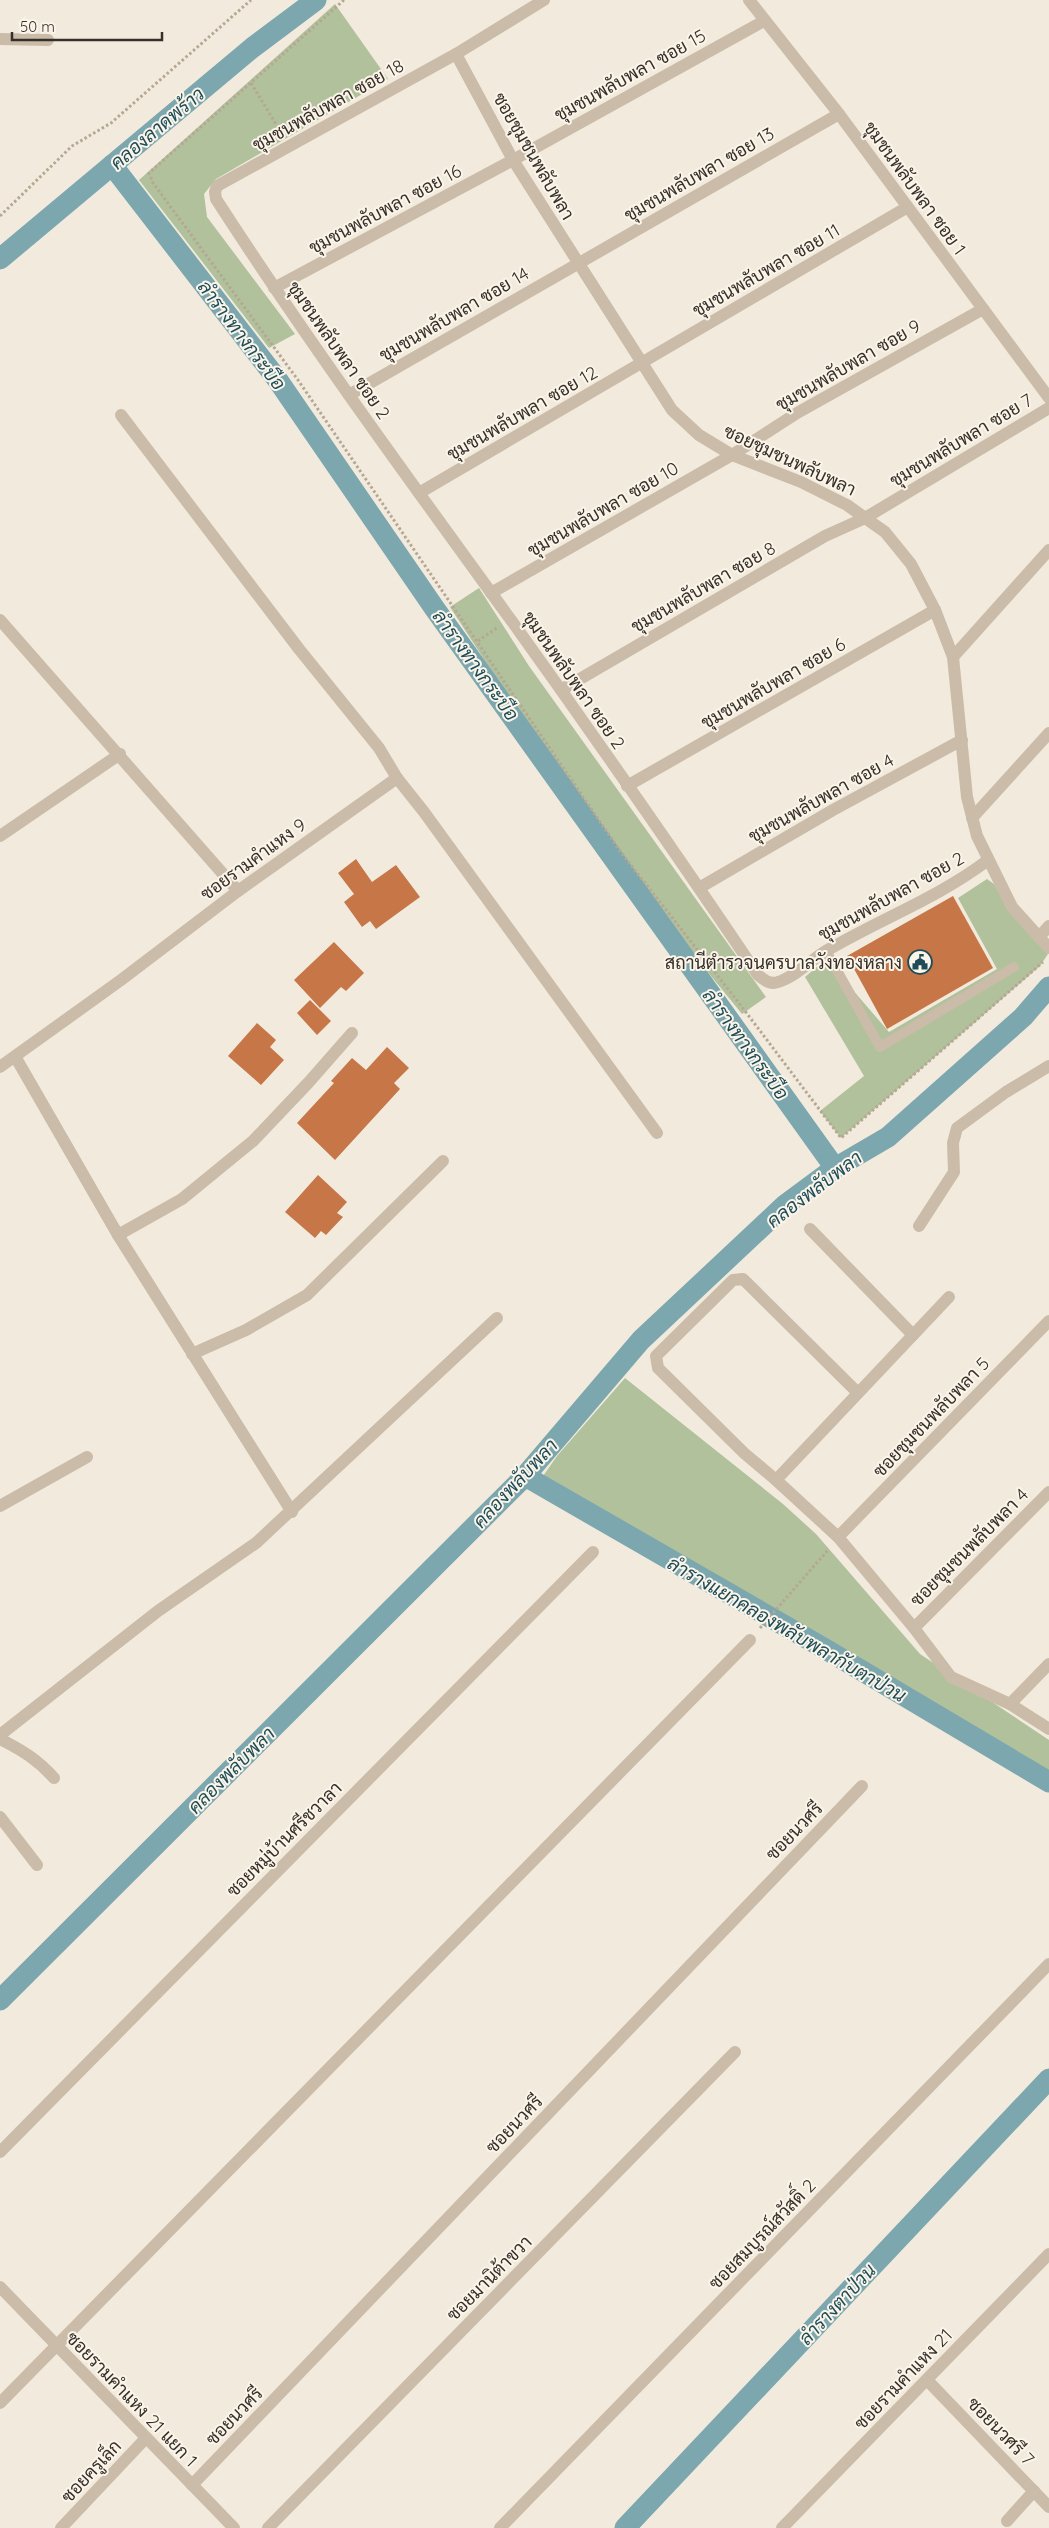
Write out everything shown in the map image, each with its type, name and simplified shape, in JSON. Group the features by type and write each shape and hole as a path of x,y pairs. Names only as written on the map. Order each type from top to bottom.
{"street":[{"name":"ชุมชนพลับพลา ซอย 18","path":"217,186 456,54 544,0"},
{"name":"ชุมชนพลับพลา ซอย 1","path":"749,0 839,114 906,208 1049,398"},
{"name":"ชุมชนพลับพลา ซอย 15","path":"513,160 764,21"},
{"path":"0,39 48,40"},
{"name":"ซอยชุมชนพลับพลา","path":"456,54 513,160 577,264 672,410 699,435 732,455 801,482 847,505 885,532 911,564 935,610 952,657 967,797 972,818 988,860 1012,907 1049,948"},
{"name":"ชุมชนพลับพลา ซอย 13","path":"577,264 839,114"},
{"name":"ชุมชนพลับพลา ซอย 16","path":"274,288 513,160"},
{"name":"ชุมชนพลับพลา ซอย 2","path":"217,186 215,192 216,199 274,288 348,395 561,690 700,888 758,975 767,982 777,983 826,951 961,881 988,860"},
{"name":"ชุมชนพลับพลา ซอย 11","path":"642,363 906,208"},
{"name":"ชุมชนพลับพลา ซอย 14","path":"348,395 577,264"},
{"name":"ชุมชนพลับพลา ซอย 9","path":"732,455 797,413 983,309"},
{"name":"ชุมชนพลับพลา ซอย 12","path":"419,493 642,363"},
{"name":"ชุมชนพลับพลา ซอย 7","path":"865,518 1049,408"},
{"path":"121,415 299,649 379,748 397,778 430,820 657,1133"},
{"name":"ชุมชนพลับพลา ซอย 10","path":"491,593 732,455"},
{"name":"ชุมชนพลับพลา ซอย 8","path":"561,690 825,536 865,518"},
{"path":"952,657 1049,550"},
{"name":"ชุมชนพลับพลา ซอย 6","path":"627,786 935,610"},
{"path":"0,620 120,754 238,891"},
{"path":"972,818 1049,733"},
{"name":"ชุมชนพลับพลา ซอย 4","path":"700,888 832,810 962,740"},
{"path":"0,836 120,754"},
{"name":"ซอยรามคำแหง 9","path":"0,1067 16,1058 238,891 397,778"},
{"path":"1039,937 1049,926"},
{"path":"118,1235 182,1199 253,1141 352,1033"},
{"path":"16,1058 118,1235 292,1512"},
{"path":"919,1226 954,1172 952,1143 957,1128 1006,1092 1049,1066"},
{"path":"192,1354 246,1330 307,1295 443,1161"},
{"path":"810,1228 913,1335"},
{"path":"858,1393 743,1280 733,1280 656,1356 658,1368 744,1453 838,1537 914,1628 951,1677 1010,1704 1049,1729"},
{"path":"776,1480 949,1297"},
{"path":"0,1735 158,1611 256,1542 292,1512 497,1318"},
{"name":"ซอยชุมชนพลับพลา 5","path":"838,1537 1049,1321"},
{"path":"0,1506 87,1457"},
{"name":"ซอยชุมชนพลับพลา 4","path":"914,1628 1049,1492"},
{"name":"ซอยหมู่บ้านศรีชวาลา","path":"0,2152 593,1552"},
{"path":"0,2403 750,1640"},
{"path":"1010,1704 1049,1664"},
{"path":"0,1739 23,1750 39,1762 54,1778"},
{"name":"ซอยนวศรี","path":"192,2485 862,1786"},
{"path":"0,1817 37,1865"},
{"name":"ซอยสมบูรณ์สวัสดิ์ 2","path":"500,2528 1049,1964"},
{"name":"ซอยมานิต้าขวา","path":"268,2528 736,2052"},
{"name":"ซอยรามคำแหง 21","path":"782,2528 1049,2254"},
{"name":"ซอยรามคำแหง 21 แยก 1","path":"3,2290 56,2347 234,2528"},
{"name":"ซอยนวศรี 7","path":"927,2380 1049,2507"},
{"name":"ซอยครูเล็ก","path":"61,2528 146,2438"},
{"path":"1007,2521 1034,2491"}],"lane":[{"path":"826,951 880,1047 1014,967"}],"path":[{"path":"0,216 72,146 111,123 251,0"},
{"path":"250,83 290,146"},
{"path":"478,641 510,619"},
{"path":"750,1640 838,1537"}],"green space":[{"path":"335,4 388,79 216,179 204,194 207,217 295,334 269,348 139,180"},
{"path":"479,588 529,666 766,997 742,1014 653,905 500,684 450,607"},
{"path":"987,879 994,884 1012,915 1048,954 1040,966 841,1138 820,1111 864,1076 805,977 826,959 889,1032 997,969 958,898"},
{"path":"625,1378 783,1504 816,1534 920,1654 1049,1740 1049,1772 541,1479 557,1456"}],"building":[{"path":"356,859 372,882 396,865 420,897 376,929 370,921 362,927 344,902 354,894 338,873"},
{"name":"สถานีตำรวจนครบาลวังทองหลาง","path":"953,896 993,968 887,1029 847,956"},
{"path":"334,942 364,973 346,991 341,987 320,1008 294,980"},
{"path":"310,1000 331,1021 317,1035 297,1013"},
{"path":"257,1023 276,1040 270,1047 284,1060 261,1085 228,1056"},
{"path":"387,1047 409,1068 394,1083 400,1089 335,1160 297,1123 334,1083 331,1081 352,1058 366,1070"},
{"path":"318,1175 347,1202 337,1213 343,1217 326,1235 321,1231 315,1238 285,1212"}],"waterway":[{"name":"คลองลาดพร้าว","path":"0,259 252,48 316,0"},
{"name":"ลำรางทางกระบือ","path":"112,165 277,379 435,609 835,1168"},
{"name":"คลองพลับพลา","path":"0,2000 525,1476 641,1340 785,1205 835,1168 888,1137 1023,1017 1049,987"},
{"name":"ลำรางแยกคลองพลับพลากับตาป่วน","path":"525,1476 827,1650 1049,1782"},
{"name":"ลำรางตาป่วน","path":"625,2528 1049,2079"}],"place":[{"name":"สถานีตำรวจนครบาลวังทองหลาง","path":"920,962"}]}
